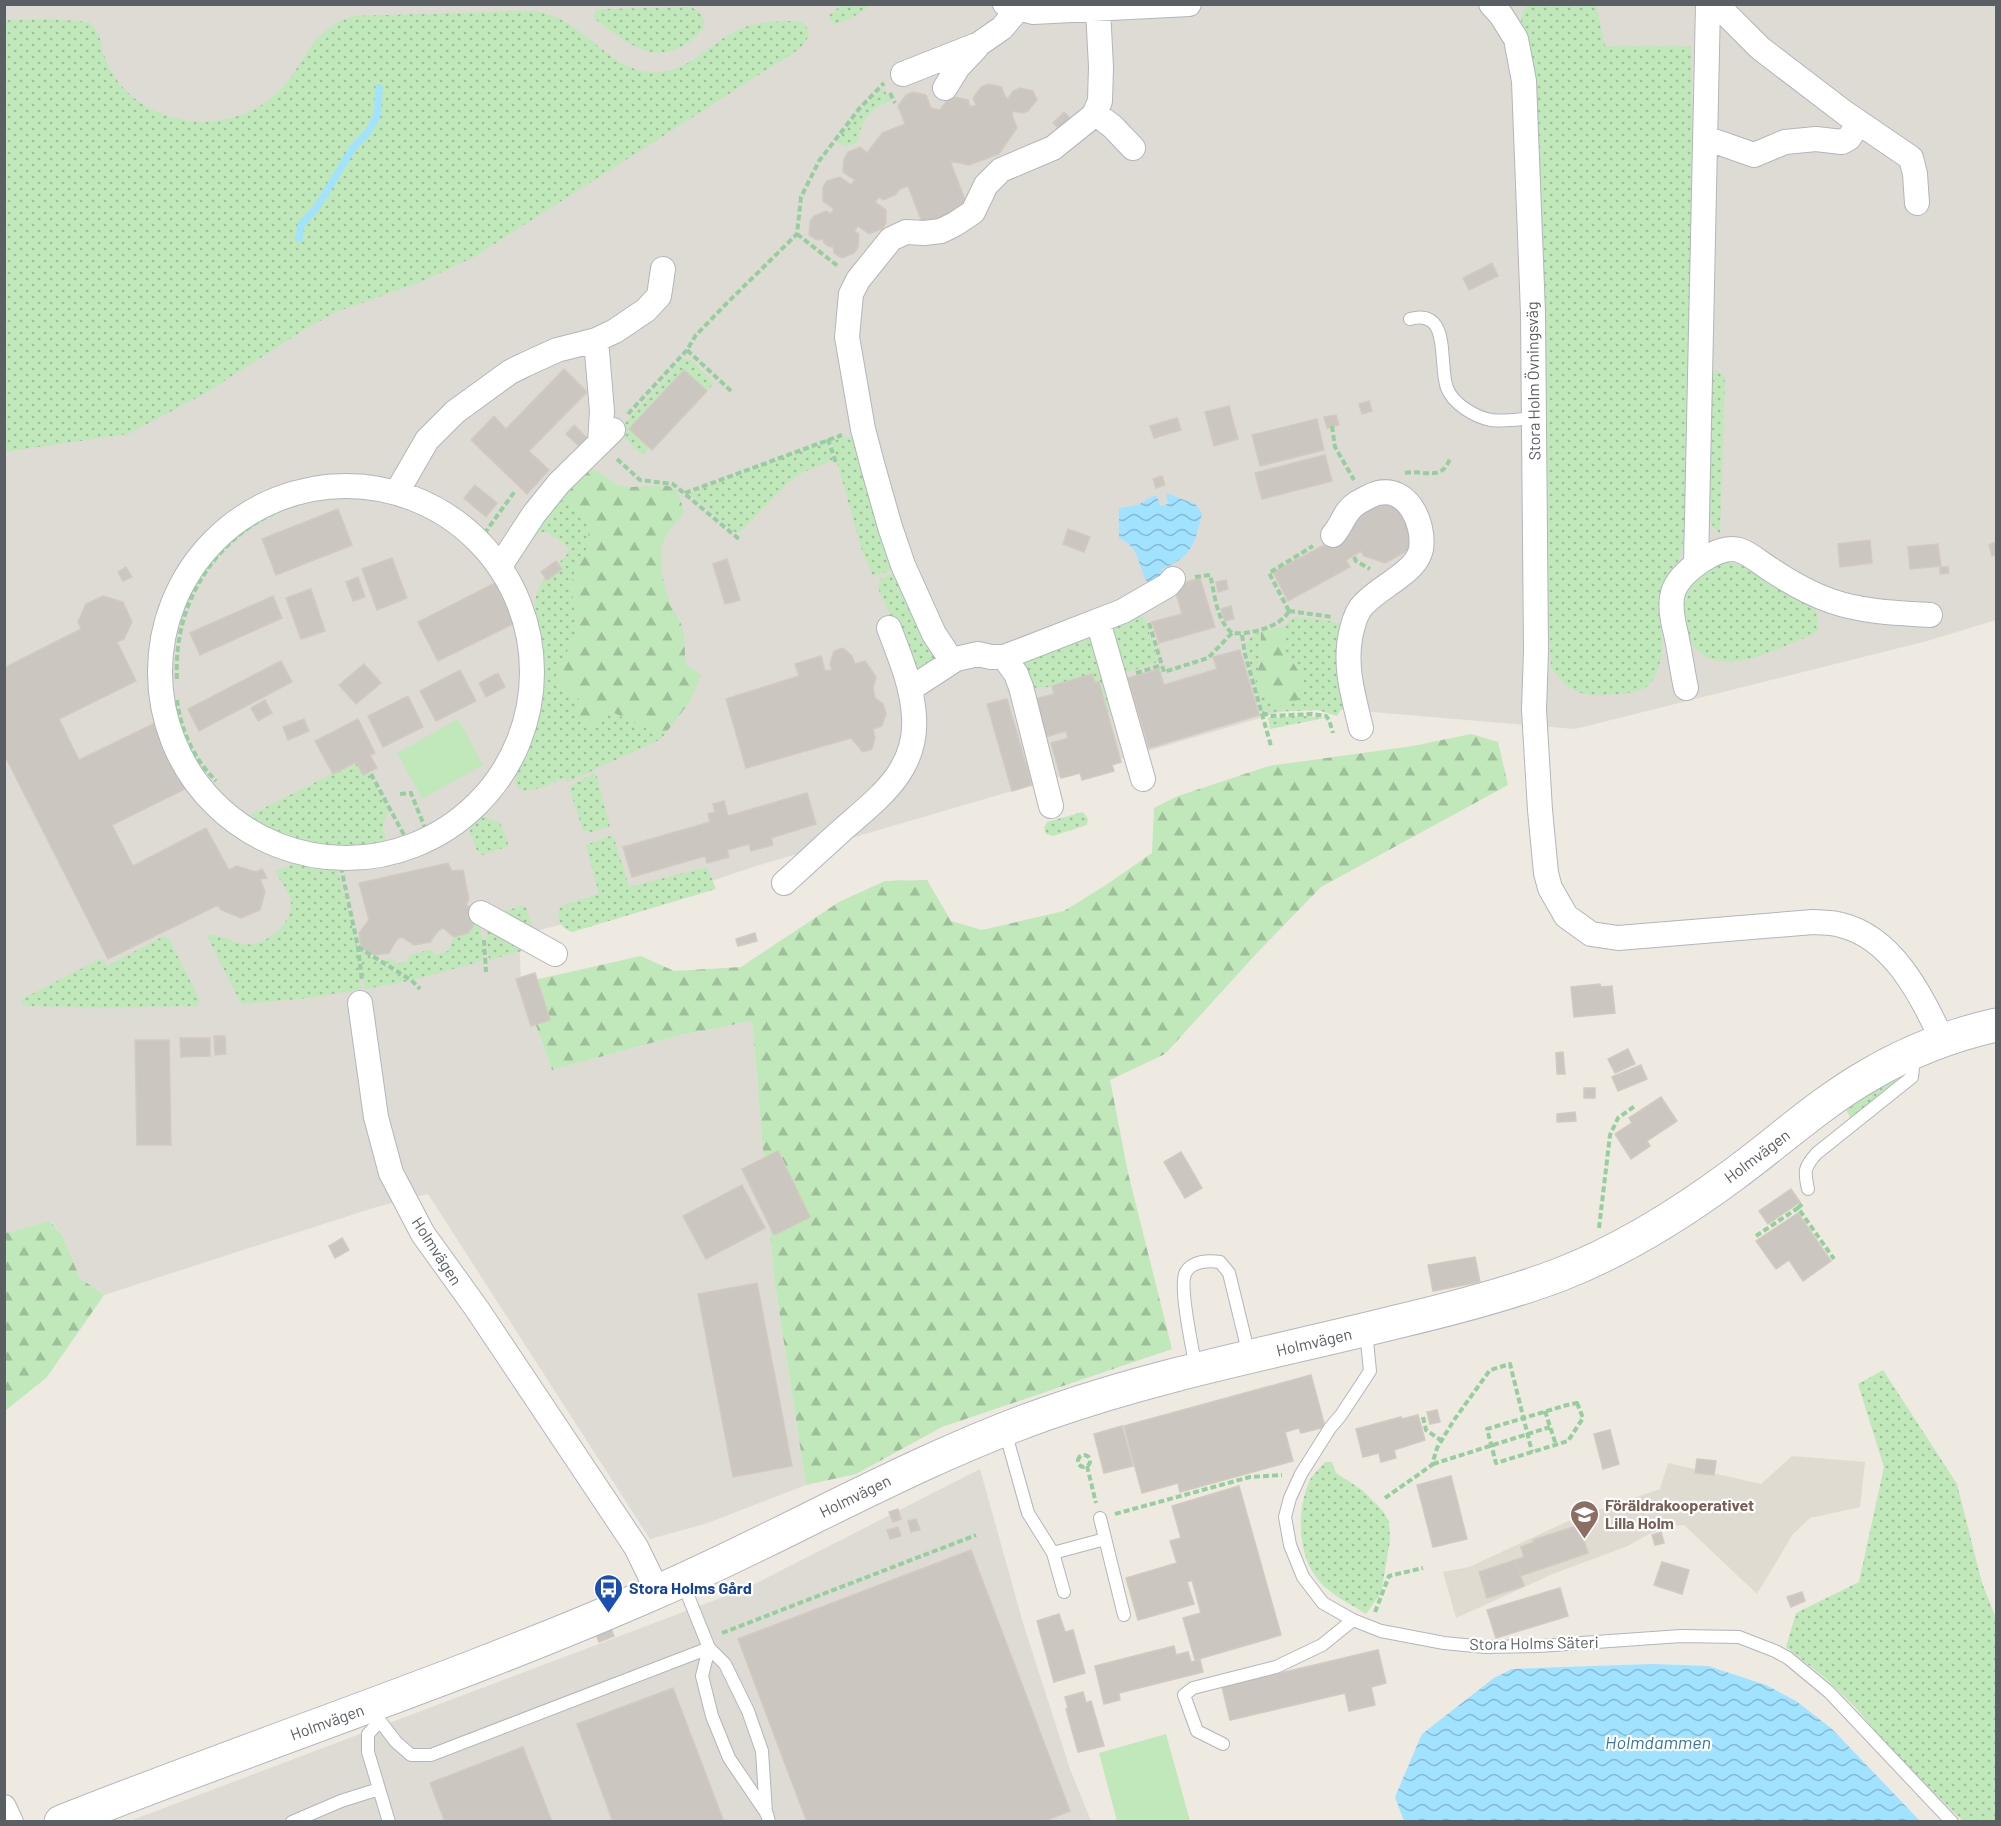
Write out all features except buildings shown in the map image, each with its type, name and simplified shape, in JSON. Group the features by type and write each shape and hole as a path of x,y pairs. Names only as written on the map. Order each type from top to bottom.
{"street":[{"path":"945,88 958,67 980,44 1002,28 1011,7 1033,12 1189,4"},
{"name":"Stora Holm Övningsväg","path":"1491,4 1502,15 1516,39 1524,81 1533,313 1536,651 1534,710 1540,810 1546,873 1550,888 1566,916 1576,926 1591,934 1618,938 1772,924 1813,922 1840,924 1862,933 1885,950 1903,970 1926,1006 1943,1041"},
{"path":"1696,564 1708,4"},
{"path":"1716,4 1760,48 1911,158 1915,174 1917,203"},
{"path":"952,661 934,634 903,565 863,429 847,337 851,294 858,280 891,238 906,232 941,231 956,224 973,212 986,185 1001,170 1053,148 1095,113 1100,101 1101,67 1098,9"},
{"path":"903,74 980,44"},
{"path":"1095,113 1113,127 1133,148"},
{"path":"1705,141 1718,142 1754,155 1785,142 1816,139 1842,142 1849,138 1860,123"},
{"path":"395,499 427,440 455,412 510,372 556,350 596,340 615,331 646,310 659,296 663,269"},
{"path":"488,556 534,514 559,483 607,437 602,411 596,340"},
{"path":"340,485 369,487 395,499 420,500 441,511 488,556 514,591 521,609 531,646 533,675 530,704 522,732 501,775 478,803 458,821 420,842 387,853 339,858 311,855 257,836 211,801 188,771 168,728 161,700 159,671 168,615 179,588 212,542 258,507 312,488 340,485"},
{"path":"1333,535 1339,528 1347,510 1378,493 1400,497 1412,508 1420,526 1421,549 1416,562 1362,606 1355,620 1349,641 1349,678 1361,728"},
{"path":"1686,688 1670,615 1670,600 1687,571 1708,556 1723,550 1738,549 1828,600 1877,612 1930,615"},
{"path":"909,689 952,661 978,654 1004,657 1098,621 1142,601 1168,585 1173,579"},
{"path":"1098,621 1143,779"},
{"path":"784,883 894,783 906,763 912,742 914,718 905,670 889,628"},
{"path":"1004,657 1022,687 1051,806"},
{"path":"481,913 555,954"},
{"name":"Holmvägen","path":"362,997 376,1117 391,1173 423,1234 636,1547 670,1586"},
{"name":"Holmvägen","path":"61,1821 376,1713 735,1557 892,1477 1082,1401 1196,1370 1474,1303 1554,1277 1607,1254 1676,1215 1734,1175 1854,1084 1907,1055 1996,1025"},
{"path":"4,1807 11,1821"}],"lane":[{"path":"1410,319 1419,317 1435,322 1440,333 1447,388 1453,399 1460,405 1490,420 1534,418"},
{"path":"1808,1190 1805,1174 1808,1163 1912,1077 1913,1068 1907,1055"},
{"path":"1196,1370 1182,1287 1185,1273 1193,1265 1211,1260 1220,1262 1229,1273 1250,1357"},
{"name":"Stora Holms Säteri","path":"1366,1330 1370,1371 1301,1474 1290,1498 1286,1517 1290,1545 1303,1577 1323,1604 1353,1620 1381,1631 1444,1643 1485,1647 1539,1646 1681,1636 1739,1637 1788,1658 1829,1692 1952,1821"},
{"path":"1005,1430 1028,1513 1053,1553 1064,1592"},
{"path":"1100,1518 1124,1615"},
{"path":"1053,1553 1105,1539"},
{"path":"670,1586 708,1644 725,1664 752,1721 762,1751 768,1818"},
{"path":"1223,1744 1197,1731 1184,1695 1193,1688 1276,1667 1322,1645 1353,1620"},
{"path":"376,1713 396,1742 411,1755 431,1755 708,1644"},
{"path":"708,1644 702,1676 712,1716 729,1758 768,1818"},
{"path":"376,1713 368,1734 368,1752 390,1821"},
{"path":"292,1821 341,1801 379,1789"}],"path":[{"path":"740,540 673,484 640,480 607,437 687,350 696,335 797,234 801,197 819,161 877,89 900,71 903,74"},
{"path":"797,234 858,280"},
{"path":"687,350 730,391"},
{"path":"1332,426 1335,447 1365,499"},
{"path":"685,493 828,439 863,429"},
{"path":"828,439 836,463"},
{"path":"1388,493 1395,480 1403,473 1432,474 1444,468 1450,458"},
{"path":"177,679 178,641 191,598 210,565 236,537 273,513 309,500 346,495 395,499 426,514 488,556 515,491"},
{"path":"1289,611 1269,573 1333,535"},
{"path":"1173,579 1182,580 1210,575 1221,619 1226,629 1232,633 1242,634 1278,624 1286,618 1289,611"},
{"path":"1142,601 1164,672 1208,658 1232,633"},
{"path":"1289,611 1355,620"},
{"path":"1242,634 1271,746"},
{"path":"177,700 182,726 189,744 199,761 216,781"},
{"path":"1262,713 1281,716 1311,714 1326,716 1333,733"},
{"path":"371,774 420,842"},
{"path":"400,794 411,793 420,842"},
{"path":"339,858 358,948 362,997"},
{"path":"358,948 411,980 420,989"},
{"path":"1607,1254 1599,1237 1599,1217 1611,1135 1618,1118 1635,1106"},
{"path":"1756,1236 1813,1196 1808,1190"},
{"path":"1798,1208 1834,1259"},
{"path":"1432,1465 1454,1420 1490,1370 1509,1364 1532,1452"},
{"path":"1577,1403 1583,1418 1568,1441 1496,1463 1487,1429 1545,1411 1577,1403"},
{"path":"1545,1411 1556,1445"},
{"path":"1423,1417 1426,1430 1442,1441"},
{"path":"1384,1498 1432,1465 1550,1427"},
{"path":"1087,1466 1100,1518 1250,1477 1301,1474"},
{"path":"708,1644 976,1535"},
{"path":"1370,1627 1389,1576 1423,1568"}],"shaded area":[{"path":"5,5 1996,5 1996,620 1927,641 1575,729 1301,706 753,867 638,906 519,935 521,983 552,1070 681,1035 752,1021 774,1278 806,1485 705,1524 650,1539 428,1194 373,1208 104,1295 80,1278 62,1235 51,1221 5,1233"},
{"name":"Föräldrakooperativet Lilla Holm","path":"1792,1456 1865,1462 1860,1507 1810,1518 1793,1534 1757,1594 1684,1525 1667,1527 1649,1534 1628,1546 1555,1573 1456,1618 1443,1572 1469,1567 1575,1518 1660,1489 1668,1463 1761,1484"},
{"path":"980,1469 1023,1623 1070,1769 1091,1821 127,1822 747,1588"}],"green space":[{"path":"843,4 872,5 849,19 834,24 828,16"},
{"path":"1527,5 1596,5 1605,46 1691,46 1694,193 1688,504 1679,559 1663,587 1659,601 1662,632 1660,663 1654,677 1645,688 1630,693 1595,695 1579,692 1567,685 1551,667 1521,20"},
{"path":"689,7 702,15 703,29 675,50 661,53 635,47 609,30 593,15 597,10 602,9"},
{"path":"527,11 551,15 563,20 610,56 636,69 649,72 662,72 686,64 727,36 750,25 768,22 798,22 805,25 809,34 807,40 797,51 474,257 416,284 336,312 204,394 128,434 5,452 5,20 52,19 89,22 99,35 103,53 118,82 133,97 154,111 172,117 191,121 210,121 229,119 263,104 288,81 317,39 326,30 353,16"},
{"path":"883,88 891,101 872,111 861,128 858,142 847,146 839,144 838,139 854,118"},
{"path":"683,359 691,360 714,383 707,391 683,370 629,429 649,448 642,455 621,434 622,426"},
{"path":"1717,370 1725,377 1720,534 1712,525 1707,513 1711,374"},
{"path":"857,435 895,569 873,576 861,548 832,444 833,440"},
{"path":"827,441 833,460 801,473 787,484 741,531 736,533 689,494"},
{"path":"590,469 599,472 618,485 671,487 678,494 684,512 663,543 662,567 669,600 683,629 686,665 701,675 691,700 665,734 656,733 610,711 604,719 587,727 574,714 579,699 560,685 555,670 574,641 577,625 571,584 577,565 586,552 590,522 580,511 557,497"},
{"path":"557,497 580,511 590,521 586,552 577,565 571,584 577,625 574,641 555,670 610,711 656,733 665,734 661,739 568,782 565,778 543,787 526,790 516,785 516,776 538,719 545,674 544,654 535,613 536,595 545,578 547,580 561,569 558,564 569,552 567,546 546,531 531,537"},
{"path":"1725,562 1747,567 1759,573 1814,607 1817,614 1818,631 1753,658 1730,662 1706,656 1695,648 1683,623 1684,594 1690,582 1699,572"},
{"path":"898,571 939,661 916,673 878,588 880,579"},
{"path":"1140,615 1145,619 1158,662 1122,674 1111,631 1113,627"},
{"path":"1296,617 1337,622 1342,626 1343,707 1337,716 1318,710 1268,712 1263,709 1250,665 1247,644 1252,636 1261,632 1258,674 1300,671 1285,651 1287,629 1285,626 1290,619"},
{"path":"1285,626 1287,629 1285,651 1300,674 1305,690 1299,699 1285,707 1271,700 1255,678 1260,664 1261,632"},
{"path":"1090,635 1117,709 1108,712 1099,682 1095,683 1092,674 1045,688 1029,687 1016,662"},
{"path":"1303,716 1325,718 1270,729 1268,718"},
{"path":"458,719 483,765 422,799 397,753"},
{"path":"1471,734 1498,742 1508,785 1321,887 1165,1054 1110,1080 1128,1173 1172,1349 942,1427 856,1474 806,1485 774,1278 752,1021 681,1035 552,1070 521,983 641,956 674,971 741,967 839,902 885,881 927,880 951,921 982,930 1064,911 1152,853 1154,808 1178,796 1269,766 1413,746"},
{"path":"356,762 362,775 368,772 388,811 383,826 386,840 351,846 315,842 281,832 250,815"},
{"path":"594,773 610,827 591,832 583,831 569,787"},
{"path":"1083,812 1088,819 1087,825 1053,836 1046,834 1044,827 1047,822"},
{"path":"483,816 500,823 509,846 482,855 477,851 469,828"},
{"path":"613,835 629,887 707,867 716,889 572,932 568,930 560,922 558,914 561,906 599,894 586,845"},
{"path":"303,860 337,868 358,951 361,989 310,998 243,1004 207,936 216,935 238,943 250,944 259,943 274,934 286,920 291,904 287,891 275,871"},
{"path":"526,907 535,935 501,912"},
{"path":"485,920 526,950 489,960"},
{"path":"475,923 480,926 484,955 482,961 413,980 383,960 390,959 398,964 407,961 411,954 430,950 436,955 448,951 454,937 468,933"},
{"path":"164,936 169,939 200,1000 197,1006 106,1008 26,1006 20,1002 102,958 107,966"},
{"path":"360,950 409,981 365,989"},
{"path":"1894,1078 1897,1083 1851,1119 1847,1107"},
{"path":"50,1221 62,1235 80,1278 104,1295 47,1377 5,1411 5,1233"},
{"path":"1883,1370 1957,1484 1982,1583 1996,1618 1996,1821 1963,1821 1897,1757 1855,1707 1824,1677 1786,1647 1796,1613 1859,1582 1884,1467 1858,1384"},
{"path":"1325,1462 1332,1462 1336,1473 1362,1490 1383,1511 1389,1522 1390,1541 1381,1593 1366,1614 1335,1595 1320,1582 1312,1572 1303,1547 1301,1519 1305,1492 1311,1478"},
{"path":"1166,1734 1190,1821 1117,1821 1099,1753"}],"water":[{"path":"1166,493 1195,504 1202,513 1194,541 1186,554 1180,560 1161,569 1163,575 1147,582 1135,552 1119,538 1119,508 1138,505 1153,496 1157,496 1160,506 1168,504"},
{"name":"Holmdammen","path":"1652,1664 1708,1666 1766,1685 1796,1701 1832,1729 1920,1821 1404,1821 1395,1797 1422,1734 1494,1678 1512,1669"}],"waterway":[{"path":"299,239 301,225 317,207 353,148 368,132 377,116 379,88"}],"place":[{"name":"Föräldrakooperativet Lilla Holm","path":"1584,1540"},
{"name":"Stora Holms Gård","path":"608,1614"}]}
